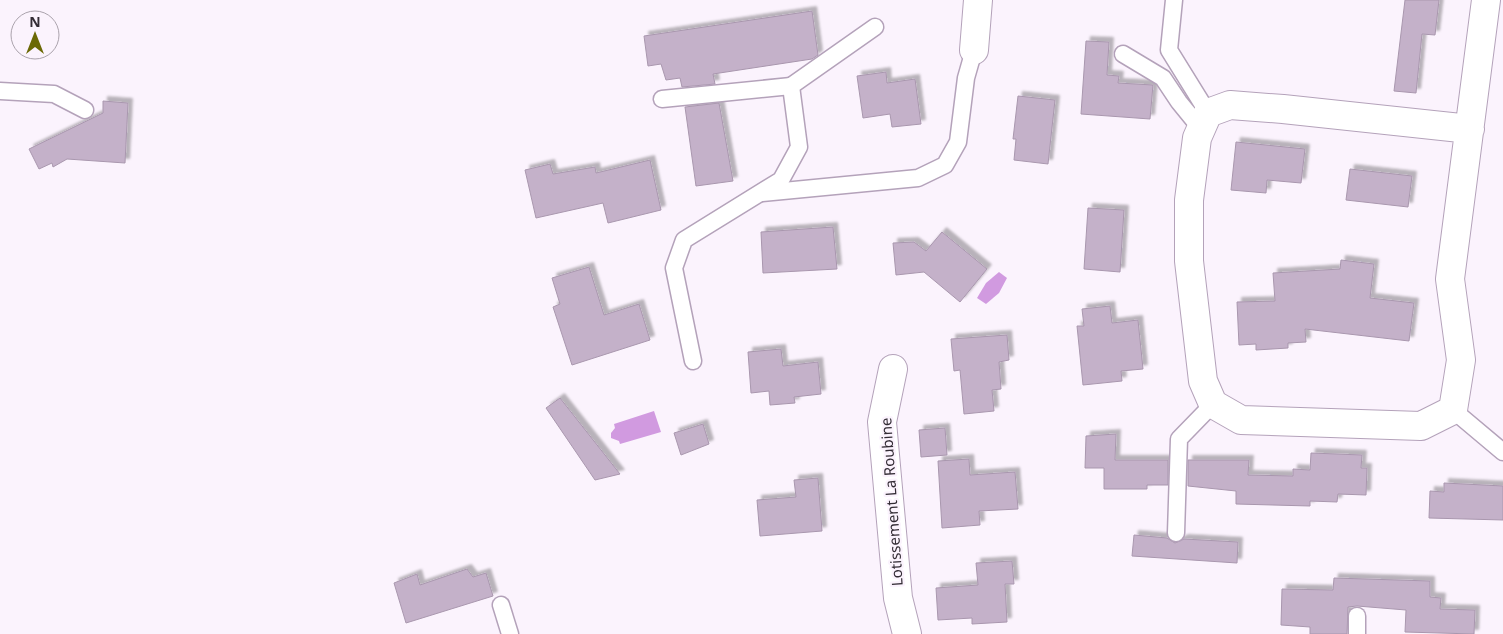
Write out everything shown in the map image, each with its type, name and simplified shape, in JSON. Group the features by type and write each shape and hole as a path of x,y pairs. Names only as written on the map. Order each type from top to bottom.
{"street":[{"path":"974,50 978,0"},
{"path":"1470,129 1230,105 1205,121 1197,138 1189,200 1189,261 1203,381 1213,404 1241,420 1421,426 1453,410 1461,360 1450,279 1470,129 1486,0"},
{"name":"Lotissement La Roubine","path":"893,369 882,422 898,598 907,634"}],"lane":[{"path":"1174,0 1169,50 1205,121"},
{"path":"662,99 791,86 875,27"},
{"path":"759,193 918,178 946,165 958,142 966,78 974,50"},
{"path":"1123,54 1163,78 1179,102 1205,121"},
{"path":"693,361 674,268 684,240 781,180 798,147 791,86"},
{"path":"0,91 54,94 86,110"},
{"path":"1176,533 1178,439 1213,404"},
{"path":"1453,410 1503,452"},
{"path":"501,605 510,634"},
{"path":"1357,634 1358,616"}],"shaded area":[{"path":"999,272 1007,278 999,293 986,304 977,298 986,283"},
{"path":"654,411 661,432 620,444 619,441 611,438 611,433 615,428 614,424"}],"building":[{"path":"1405,0 1439,0 1435,35 1422,34 1416,93 1394,91"},
{"path":"812,11 818,55 812,59 713,74 715,84 682,87 680,78 666,80 661,64 648,66 644,36"},
{"path":"1086,41 1109,42 1107,75 1119,76 1118,83 1153,85 1150,119 1081,114"},
{"path":"886,72 887,83 915,79 921,124 892,127 890,114 863,118 857,76"},
{"path":"1018,96 1055,100 1048,164 1014,160 1016,139 1013,139"},
{"path":"103,101 128,103 125,163 67,159 53,167 52,163 39,169 29,149 103,113"},
{"path":"719,103 733,181 696,186 685,107"},
{"path":"1236,142 1305,149 1301,183 1267,180 1266,193 1231,190"},
{"path":"650,160 661,210 608,223 603,203 536,218 525,170 550,164 553,174 595,167 596,173"},
{"path":"1350,169 1412,176 1408,207 1346,200"},
{"path":"1088,208 1124,210 1120,272 1084,269"},
{"path":"833,227 837,269 763,273 761,232"},
{"path":"942,232 987,269 960,302 924,272 896,275 893,243 914,242 926,251"},
{"path":"1341,260 1374,264 1370,298 1414,303 1409,341 1305,329 1306,342 1288,343 1288,348 1256,350 1256,344 1239,345 1237,302 1275,301 1273,273 1340,269"},
{"path":"589,267 604,315 639,304 650,340 572,365 553,307 560,304 552,278"},
{"path":"1110,306 1112,323 1138,320 1143,369 1121,371 1122,381 1083,385 1077,326 1084,326 1082,309"},
{"path":"1007,335 1009,360 999,362 1001,389 992,390 994,411 964,414 960,370 954,371 951,339"},
{"path":"781,349 783,366 818,362 821,394 794,397 795,403 770,405 769,391 751,393 748,352"},
{"path":"560,398 620,474 595,480 546,408"},
{"path":"703,424 709,444 681,455 674,433"},
{"path":"945,428 947,455 921,457 919,430"},
{"path":"1116,434 1115,460 1168,460 1168,485 1147,485 1147,489 1104,489 1104,468 1085,468 1086,436"},
{"path":"1311,453 1362,455 1361,468 1367,468 1366,495 1338,494 1337,502 1310,501 1310,506 1236,504 1236,491 1188,486 1188,460 1249,460 1248,475 1293,476 1293,469 1310,470"},
{"path":"969,459 970,475 1015,472 1018,509 979,511 980,525 942,528 938,461"},
{"path":"818,478 822,531 760,536 757,500 796,497 794,480"},
{"path":"1444,483 1503,486 1503,520 1429,518 1430,491 1444,492"},
{"path":"1134,535 1167,538 1175,543 1184,539 1238,542 1237,563 1132,556"},
{"path":"1012,561 1014,584 1005,584 1007,622 972,624 972,618 938,620 936,588 978,585 976,563"},
{"path":"467,569 473,577 486,573 493,596 406,623 394,583 417,574 420,585"},
{"path":"1334,578 1430,581 1430,597 1441,598 1440,609 1475,610 1474,634 1405,632 1406,610 1357,606 1348,607 1347,634 1310,634 1310,627 1281,625 1282,589 1333,590"}]}
